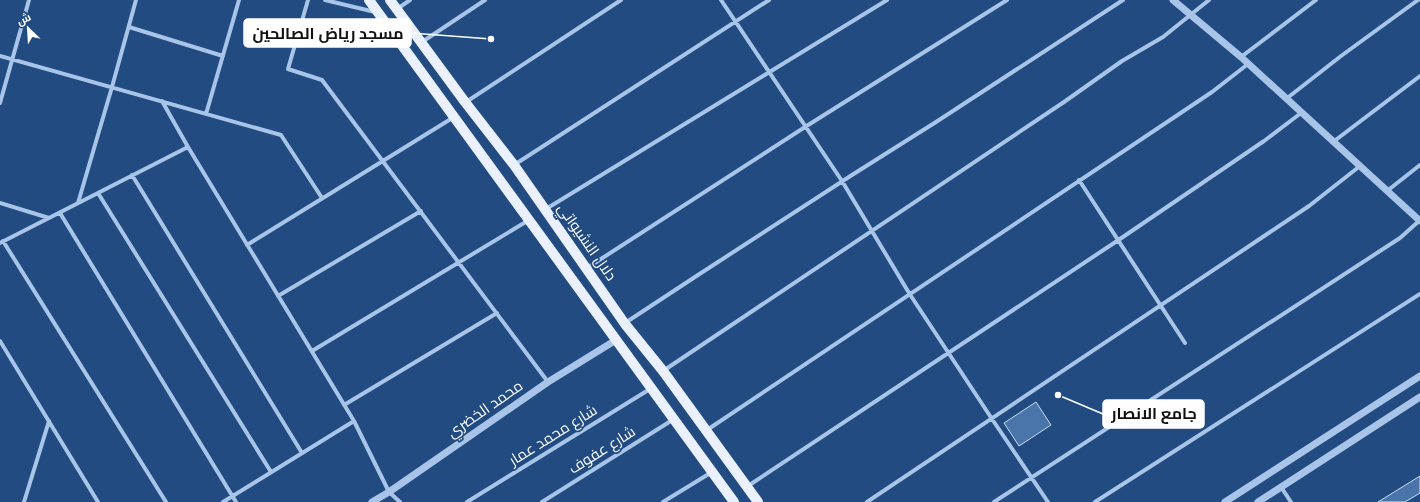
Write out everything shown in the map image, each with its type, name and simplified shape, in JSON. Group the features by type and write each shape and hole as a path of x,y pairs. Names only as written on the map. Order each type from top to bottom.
{"main road":[{"path":"369,0 734,502"},
{"name":"دلال النشيواتي","path":"390,0 465,102 514,165 627,327 662,371 758,502"},
{"path":"616,340 627,327"}],"street":[{"path":"0,103 29,0"},
{"path":"78,203 136,0"},
{"path":"206,114 239,0"},
{"path":"308,0 288,69 322,80 460,262 548,382"},
{"path":"325,0 378,13"},
{"path":"397,9 410,0"},
{"path":"422,42 485,0"},
{"path":"465,102 621,0"},
{"path":"721,0 842,181 909,293 1048,502"},
{"path":"514,165 769,0"},
{"path":"546,210 887,0"},
{"path":"587,268 805,127 1006,0"},
{"path":"627,327 842,181 936,122 1123,0"},
{"path":"994,502 1394,242 1420,221 1241,57 1173,0"},
{"path":"662,371 1064,102 1122,61 1163,37 1209,0"},
{"path":"1241,57 1316,0"},
{"path":"1286,99 1341,56 1418,0"},
{"path":"129,28 223,56"},
{"path":"0,56 281,135 322,198"},
{"path":"705,431 909,293 1212,92 1248,64"},
{"path":"1333,142 1420,76"},
{"path":"162,101 354,422 389,492 400,502"},
{"path":"747,486 1118,240 1264,141 1301,113"},
{"path":"247,245 454,117"},
{"path":"166,502 2,242 188,146"},
{"path":"1387,190 1420,165"},
{"path":"867,502 1309,206 1360,166"},
{"path":"132,175 302,453"},
{"path":"1079,180 1185,343"},
{"path":"98,193 271,472"},
{"path":"0,203 49,218"},
{"path":"278,296 421,211"},
{"path":"60,212 236,502"},
{"path":"312,351 530,220"},
{"path":"1095,502 1420,294"},
{"path":"344,405 497,314"},
{"name":"محمد الخضري","path":"372,502 389,492 548,382 616,340"},
{"path":"0,341 98,502"},
{"path":"1224,502 1420,376"},
{"name":"شارع محمد عمار","path":"467,502 651,389"},
{"path":"1258,502 1420,398"},
{"name":"شارع عفوف","path":"542,502 674,419"},
{"path":"24,502 49,421"},
{"path":"223,502 354,422"},
{"path":"663,502 712,472"},
{"path":"1281,488 1290,502"}],"building":[{"path":"1036,402 1051,425 1019,446 1004,423"},
{"path":"1420,476 1420,493 1405,502 1378,502"}],"place":[{"name":"مسجد رياض الصالحين","path":"491,39"},
{"name":"جامع الانصار","path":"1058,395"}]}
